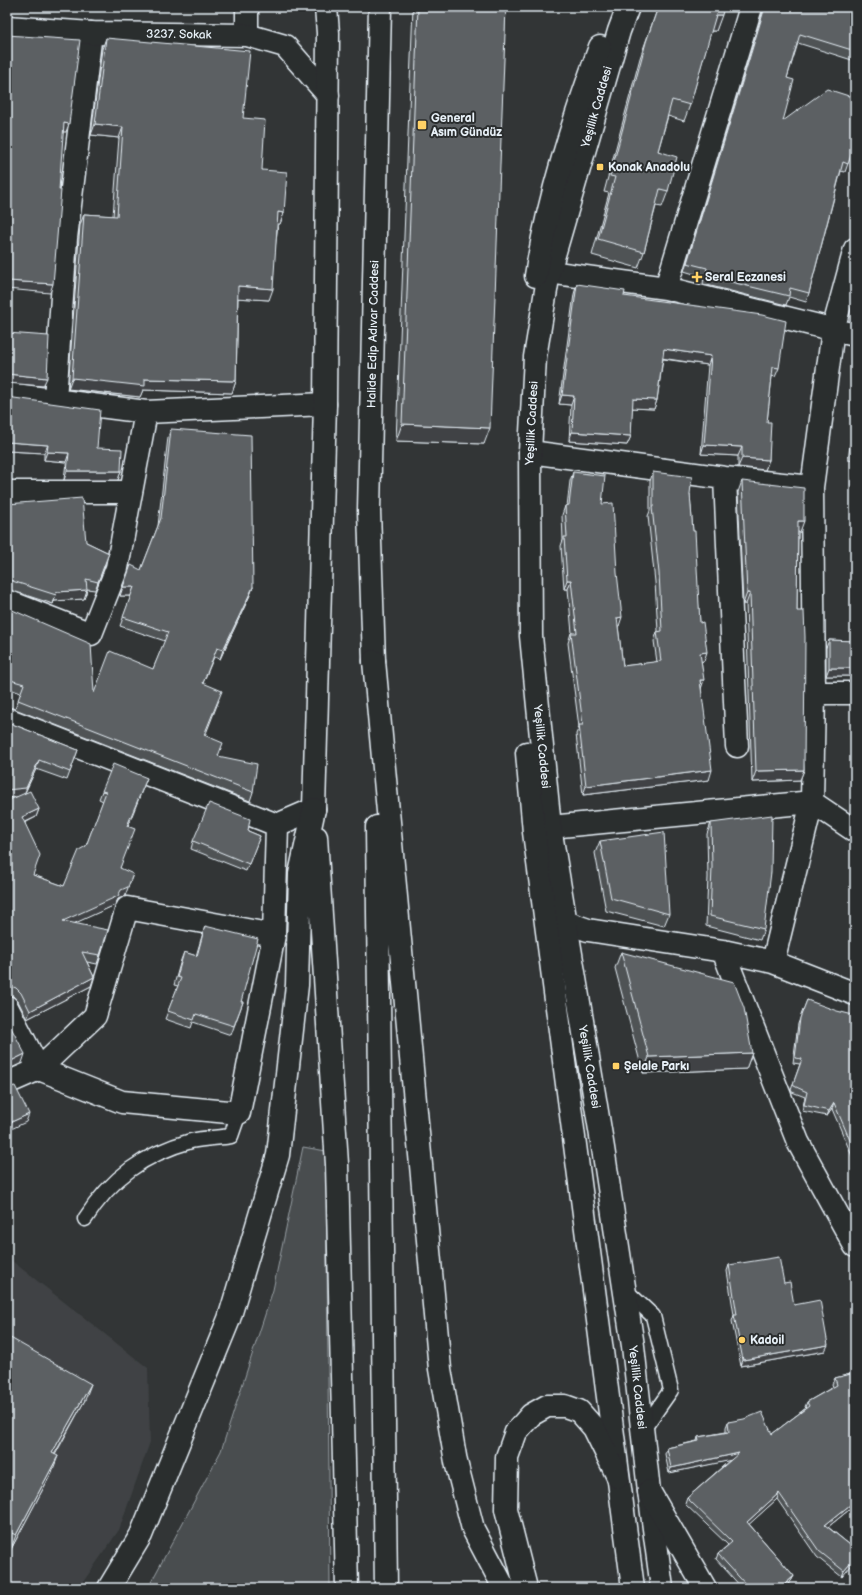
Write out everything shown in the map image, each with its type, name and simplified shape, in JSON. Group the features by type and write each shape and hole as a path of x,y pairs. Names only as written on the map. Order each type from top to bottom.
{"main road":[{"path":"247,7 247,35"},
{"path":"326,7 328,95 324,404 314,809 337,1164 347,1588"},
{"name":"Halide Edip Adıvar Caddesi","path":"374,661 369,511 380,7"},
{"name":"Yeşillik Caddesi","path":"615,7 578,109 541,240 532,300 520,447 516,635 534,832 633,1588"},
{"name":"Yeşillik Caddesi","path":"628,7 619,31 549,272 535,357 530,452 530,636 550,827 633,1346 649,1491 662,1588"},
{"path":"666,288 751,7"},
{"name":"3237. Sokak","path":"7,27 91,33 247,35 285,46 328,95"},
{"path":"55,400 66,238 91,33"},
{"path":"773,962 812,802 814,693 812,487 833,330 855,249"},
{"path":"549,272 666,288 855,335"},
{"path":"7,394 146,412 324,404"},
{"path":"7,601 91,634 117,568 146,412"},
{"path":"530,452 725,478 812,487"},
{"path":"725,478 737,746"},
{"path":"7,492 131,492"},
{"path":"374,661 386,1588"},
{"path":"374,661 440,1369 456,1462 473,1529 504,1588"},
{"path":"814,693 855,694"},
{"path":"7,719 277,826 314,809"},
{"path":"550,827 812,802 855,832"},
{"path":"109,1588 141,1534 229,1319 278,1156 297,985 300,874 314,809"},
{"path":"7,1007 39,1069 122,1102 239,1113 274,935 277,826"},
{"path":"7,1082 39,1069 95,1016 127,908 274,935"},
{"path":"566,922 588,930 723,951 773,962 855,994"},
{"path":"723,951 798,1142 855,1246"},
{"path":"526,1588 506,1509 507,1457 516,1432 531,1415 547,1406 565,1406 579,1411 594,1428 618,1477"},
{"path":"649,1491 705,1588"},
{"path":"689,1562 711,1588"}],"lane":[{"path":"85,1219 98,1199 120,1176 148,1158 192,1141 231,1136 239,1113"},
{"path":"623,1288 653,1316 671,1390 642,1431"}],"shaded area":[{"path":"303,1147 326,1151 330,1588 148,1588 221,1451 273,1290"},
{"path":"7,1257 148,1368 150,1442 119,1530 79,1588 7,1588"}],"building":[{"path":"418,7 506,7 490,428 402,424"},
{"path":"658,7 724,7 722,15 716,15 690,105 672,100 658,151 677,157 668,191 660,189 644,252 598,239 615,177 610,176 646,42"},
{"path":"765,7 855,7 855,51 800,34 787,78 794,80 783,121 827,89 855,98 855,119 852,130 855,131 855,144 848,164 843,162 809,293 790,288 789,296 706,276 707,268 687,263"},
{"path":"7,35 80,40 69,124 64,123 59,190 61,190 53,284 8,281 7,298"},
{"path":"106,38 250,51 243,118 265,120 262,170 287,172 284,213 278,212 273,289 238,286 236,381 145,379 145,386 72,378 84,214 117,216 123,127 95,124"},
{"path":"577,284 625,291 624,296 762,315 786,321 779,368 773,367 767,422 771,422 769,460 742,458 742,447 704,445 711,356 664,349 657,400 633,399 631,436 572,432 574,396 562,395"},
{"path":"7,333 49,336 47,378 7,374"},
{"path":"7,397 100,410 97,448 122,449 121,471 67,471 69,453 47,452 48,445 7,442"},
{"path":"855,423 855,453 851,452"},
{"path":"171,429 251,435 253,587 223,650 217,648 203,683 222,691 204,735 223,743 218,756 257,764 253,792 18,700 24,684 7,679 7,604 11,606 10,609 91,644 94,693 110,651 153,669 168,632 123,617 134,587 123,587 131,565 141,570 161,518"},
{"path":"573,472 605,476 602,504 613,503 617,573 622,617 617,618 623,666 661,661 657,632 662,631 659,573 652,507 653,472 692,477 690,494 693,531 695,531 700,623 703,622 707,652 700,653 704,680 700,680 712,770 586,786 579,725 583,725 571,633 577,633 571,580 567,580 564,537 567,537 565,506 569,505"},
{"path":"742,481 804,488 804,521 798,521 797,611 804,611 804,770 756,771 750,593 747,593"},
{"path":"82,498 86,542 109,553 98,582 86,579 87,590 57,592 56,595 9,580 7,581 7,504"},
{"path":"829,640 855,641 855,668 829,668"},
{"path":"7,722 78,750 70,772 39,760 26,788 7,790"},
{"path":"855,725 855,745 854,745"},
{"path":"113,764 147,778 127,826 135,829 120,868 133,874 128,887 121,890 118,896 63,921 108,930 100,955 82,952 94,977 30,1011 21,993 16,988 11,986 7,987 7,801 30,791 39,809 22,817 40,855 33,875 64,886 79,850 86,846 106,792 102,791"},
{"path":"209,803 250,819 248,831 260,836 249,864 193,841"},
{"path":"772,815 771,872 764,929 710,916 712,867 711,823"},
{"path":"664,832 669,914 611,898 600,841"},
{"path":"205,926 258,939 241,1002 243,1002 234,1026 196,1014 194,1020 168,1011 181,978 177,977 184,952 197,956"},
{"path":"621,952 734,982 744,1008 752,1053 649,1057"},
{"path":"807,1000 853,1015 852,1020 855,1020 855,1152 834,1103 829,1111 804,1105 807,1092 794,1086 793,1084 802,1059 795,1058 800,1018"},
{"path":"7,1020 25,1054 7,1063"},
{"path":"7,1086 15,1086 29,1114 7,1124"},
{"path":"779,1257 784,1283 790,1282 794,1305 820,1300 828,1345 743,1360 734,1315 737,1315 729,1265"},
{"path":"7,1336 91,1384 52,1453 58,1456 16,1535 7,1531"},
{"path":"855,1373 855,1501 825,1525 855,1549 855,1558 844,1571 819,1551 779,1493 747,1522 794,1576 785,1584 789,1588 749,1588 718,1554 732,1542 687,1498 739,1453 671,1468 667,1448 699,1441 698,1437 729,1432 728,1422 744,1419 762,1412 772,1434 809,1406 807,1402 837,1385 835,1378"}],"place":[{"name":"General Asım Gündüz","path":"422,125"},
{"name":"Konak Anadolu","path":"600,167"},
{"name":"Seral Eczanesi","path":"697,277"},
{"name":"Şelale Parkı","path":"616,1066"},
{"name":"Kadoil","path":"742,1340"}]}
